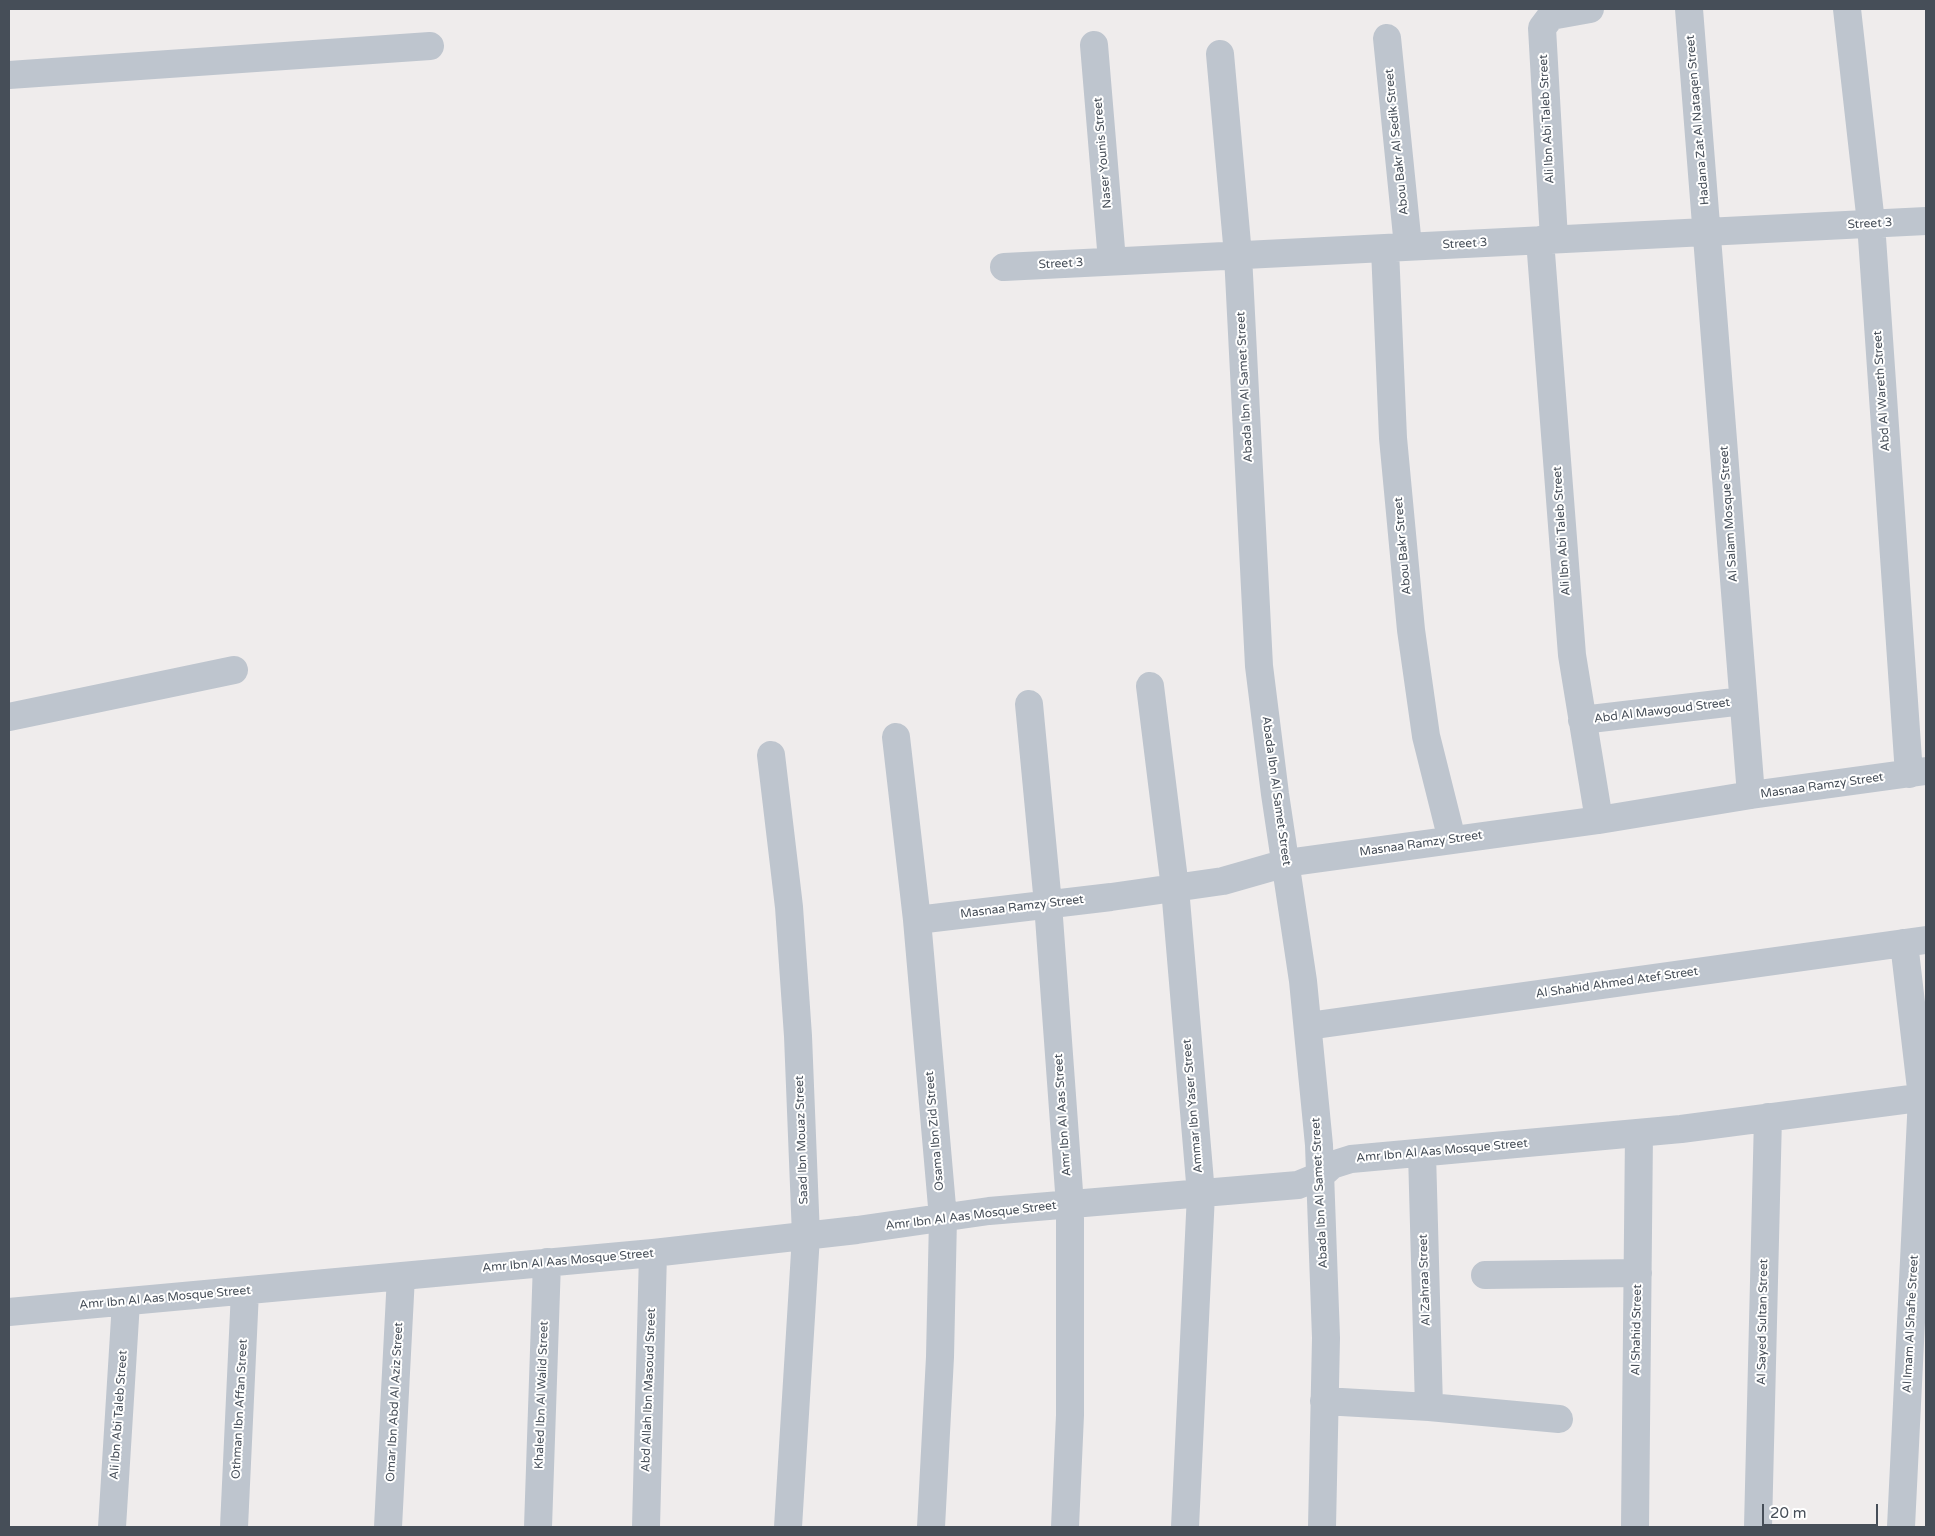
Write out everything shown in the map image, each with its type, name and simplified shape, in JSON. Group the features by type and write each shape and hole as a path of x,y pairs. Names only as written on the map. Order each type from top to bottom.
{"street":[{"name":"Ali Ibn Abi Taleb Street","path":"1590,9 1551,16 1542,28 1547,240 1572,655 1599,820"},
{"name":"Hadana Zat Al Nataqen Street","path":"1689,9 1706,232"},
{"name":"Abd Al Wareth Street","path":"1847,9 1871,224 1918,772"},
{"name":"Abou Bakr Al Sedik Street","path":"1387,38 1396,248"},
{"name":"Naser Younis Street","path":"1094,45 1112,261"},
{"path":"9,75 430,46"},
{"name":"Abada Ibn Al Samet Street","path":"1220,54 1238,255 1259,666 1303,981 1320,1176 1326,1338 1322,1527"},
{"name":"Street 3","path":"1004,267 1926,221"},
{"name":"Al Salam Mosque Street","path":"1706,232 1751,795"},
{"name":"Abou Bakr Street","path":"1396,248 1393,438 1411,630 1426,736 1452,840"},
{"path":"9,717 234,670"},
{"name":"Ammar Ibn Yaser Street","path":"1150,686 1175,888 1201,1194 1185,1527"},
{"name":"Abd Al Mawgoud Street","path":"1582,720 1743,701"},
{"name":"Amr Ibn Al Aas Street","path":"1030,704 1048,904 1070,1204 1070,1415 1065,1527"},
{"name":"Osama Ibn Zid Street","path":"896,737 917,920 943,1218 940,1357 931,1527"},
{"name":"Saad Ibn Mouaz Street","path":"771,755 790,907 798,1036 806,1236 788,1527"},
{"name":"Masnaa Ramzy Street","path":"917,920 1223,881 1286,863 1599,820 1751,795 1918,772"},
{"name":"Al Shahid Ahmed Atef Street","path":"1308,1026 1915,941"},
{"name":"Al Imam Al Shafie Street","path":"1901,1527 1924,1097 1915,941"},
{"name":"Amr Ibn Al Aas Mosque Street","path":"9,1312 653,1253 806,1236 989,1211 1298,1186 1320,1176 1332,1165 1351,1159 1640,1133 1924,1097"},
{"name":"Al Sayed Sultan Street","path":"1758,1527 1768,1117"},
{"name":"Al Shahid Street","path":"1635,1527 1640,1133"},
{"name":"Al Zahraa Street","path":"1422,1153 1429,1407"},
{"name":"Abd Allah Ibn Masoud Street","path":"646,1527 653,1253"},
{"name":"Khaled Ibn Al Walid Street","path":"538,1527 547,1262"},
{"path":"1485,1275 1638,1273"},
{"name":"Omar Ibn Abd Al Aziz Street","path":"388,1527 401,1276"},
{"name":"Othman Ibn Affan Street","path":"234,1527 245,1291"},
{"name":"Ali Ibn Abi Taleb Street","path":"112,1527 126,1302"},
{"path":"1324,1400 1429,1407 1558,1419"}]}
